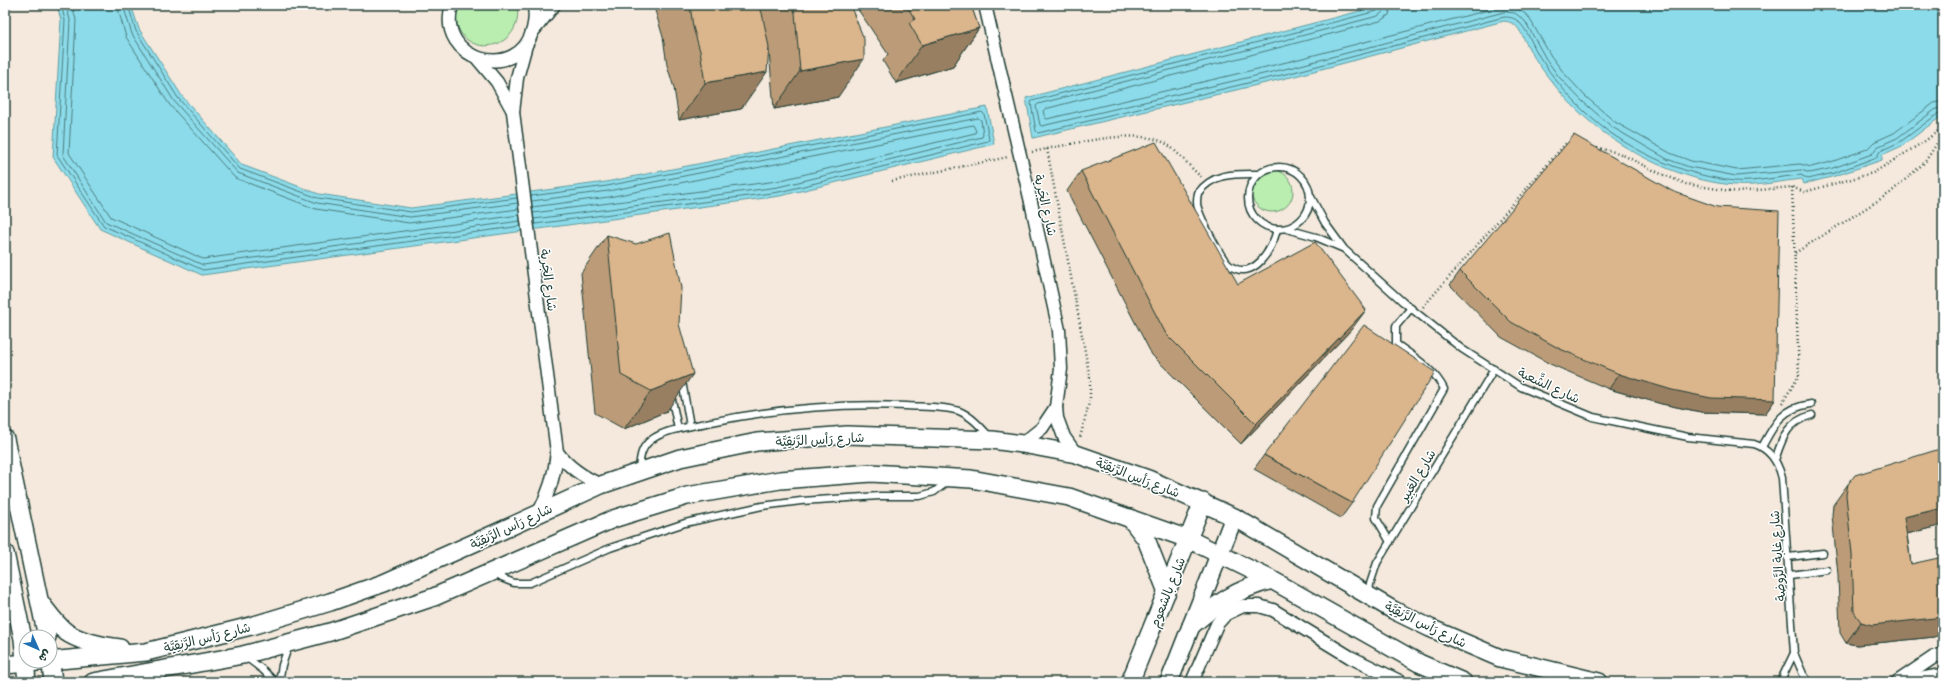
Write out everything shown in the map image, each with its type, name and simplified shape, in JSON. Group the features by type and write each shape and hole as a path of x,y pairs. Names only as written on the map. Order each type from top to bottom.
{"street":[{"path":"533,5 535,22 533,31"},
{"path":"451,7 450,23 453,35 460,46 476,57 493,61 505,59 516,54 526,45 533,31 554,5"},
{"name":"شارع الجَرية","path":"984,7 1003,83 1059,330 1061,369 1056,407 1060,428 1069,446 1076,454"},
{"name":"شارع الجَرية","path":"526,45 518,78 513,112 557,452 552,484 538,514"},
{"name":"شارع الجَرية","path":"476,57 497,82 513,112"},
{"name":"شارع الجَرية","path":"1022,444 1042,428 1056,407"},
{"name":"شارع رَأس الرَّنقِيَّة","path":"58,658 146,652 251,626 357,592 390,580 600,485 680,458 757,442 847,435 992,440 1076,454 1148,479 1234,517 1369,595 1430,628 1500,658 1599,682"},
{"path":"5,438 47,629"},
{"path":"557,452 572,469 600,485"},
{"name":"شارع رَأس الرَّنقِيَّة","path":"100,681 243,655 290,643 434,597 613,519 687,496 780,480 871,473 971,479 1069,497 1130,518 1219,552 1420,663 1463,682"},
{"name":"شارع بالشعوم","path":"1130,682 1203,502"},
{"path":"1169,682 1234,517"},
{"path":"1130,518 1146,539 1167,592"},
{"path":"5,553 21,629"},
{"path":"1190,628 1226,597 1248,586 1272,580"},
{"path":"5,612 12,586"},
{"path":"42,603 57,624 67,633 96,643 146,652"},
{"path":"1192,682 1214,631 1221,619 1226,614 1243,606 1259,606 1273,610 1350,657 1401,682"},
{"path":"1897,682 1934,657 1943,654"},
{"name":"شارع رَأس الرَّنقِيَّة","path":"5,665 18,664"},
{"path":"26,669 27,682"},
{"path":"51,669 53,682"},
{"path":"1916,682 1943,677"}],"lane":[{"path":"1286,168 1302,178 1310,195 1307,212 1295,225 1286,229 1277,230 1268,228 1260,223 1249,208 1249,189 1259,174 1268,169 1286,168"},
{"path":"1259,174 1230,174 1218,177 1207,184 1198,193 1197,207 1223,258 1231,266 1245,269 1258,263 1271,248 1277,230"},
{"name":"شارع الشِّعبة","path":"1310,195 1325,223 1344,249 1418,314 1462,349 1521,387 1593,417 1688,437 1743,442 1762,447"},
{"name":"شارع الشِّعبة","path":"1286,229 1316,237 1344,249"},
{"path":"1390,542 1376,518 1377,506 1444,389 1441,382 1425,366 1396,344 1396,326 1411,308"},
{"name":"شارع العَبِير","path":"1369,595 1373,573 1390,542 1494,369"},
{"path":"682,378 690,426"},
{"path":"670,388 678,429"},
{"path":"1762,447 1772,428 1785,413 1793,408 1811,404"},
{"path":"639,471 640,456 646,445 656,437 690,426 750,414 799,408 869,405 917,406 958,411 974,421 992,440"},
{"path":"1775,460 1786,431 1793,423 1812,415"},
{"name":"شارع غابة الرَّوضة","path":"1762,447 1775,460 1782,478 1790,575 1794,653 1803,674 1809,682"},
{"path":"493,572 506,581 522,584 530,583 610,548 685,523 754,508 801,501 880,496 920,496 941,488 952,478"},
{"path":"1788,557 1823,553"},
{"path":"1790,575 1827,570"},
{"path":"280,682 282,665 290,643"},
{"name":"شارع غابة الرَّوضة","path":"1780,682 1794,653"},
{"path":"243,655 263,670 275,682"}],"path":[{"path":"1588,146 1619,153 1659,173 1686,184 1737,192 1792,187 1804,192 1873,173 1925,141 1943,127"},
{"path":"1794,253 1890,193 1925,162 1943,134"},
{"path":"1031,152 1106,137 1145,137 1167,144 1207,184"},
{"path":"1418,314 1567,142 1574,144"},
{"path":"1047,149 1090,378 1090,399 1076,454"},
{"path":"892,181 1016,156"},
{"path":"1779,408 1799,376 1792,187"}],"green space":[{"path":"457,5 517,5 517,21 512,33 503,41 492,45 480,45 470,41 461,33 456,20"},
{"path":"1272,170 1287,176 1293,191 1287,206 1272,212 1257,206 1251,191 1257,176"}],"water":[{"path":"57,5 131,5 139,29 182,96 242,165 319,194 411,208 606,182 987,107 994,144 780,196 202,275 100,229 53,157 61,20"},
{"path":"1383,5 1943,5 1943,115 1902,146 1882,155 1882,160 1835,176 1804,184 1802,179 1759,185 1735,185 1701,180 1668,169 1636,153 1595,126 1573,106 1552,82 1534,57 1521,32 1516,26 1513,23 1504,21 1295,76 1033,138 1026,98"}],"building":[{"path":"690,5 759,5 769,47 767,72 705,83 700,51 693,27"},
{"path":"792,5 850,5 864,39 864,59 800,71 795,13"},
{"path":"906,5 971,5 979,28 922,45 909,23 915,19"},
{"path":"1574,135 1672,191 1717,207 1779,211 1775,400 1711,398 1672,390 1619,374 1560,349 1511,322 1460,271"},
{"path":"1156,142 1238,284 1315,242 1366,310 1256,424 1166,334 1081,171"},
{"path":"670,233 681,288 679,324 693,374 651,391 621,375 607,235 636,244"},
{"path":"1364,325 1435,372 1352,503 1264,455"},
{"path":"1943,448 1943,508 1904,517 1911,564 1943,557 1943,617 1872,625 1861,622 1854,612 1852,554 1846,495 1848,484 1855,475"}]}
